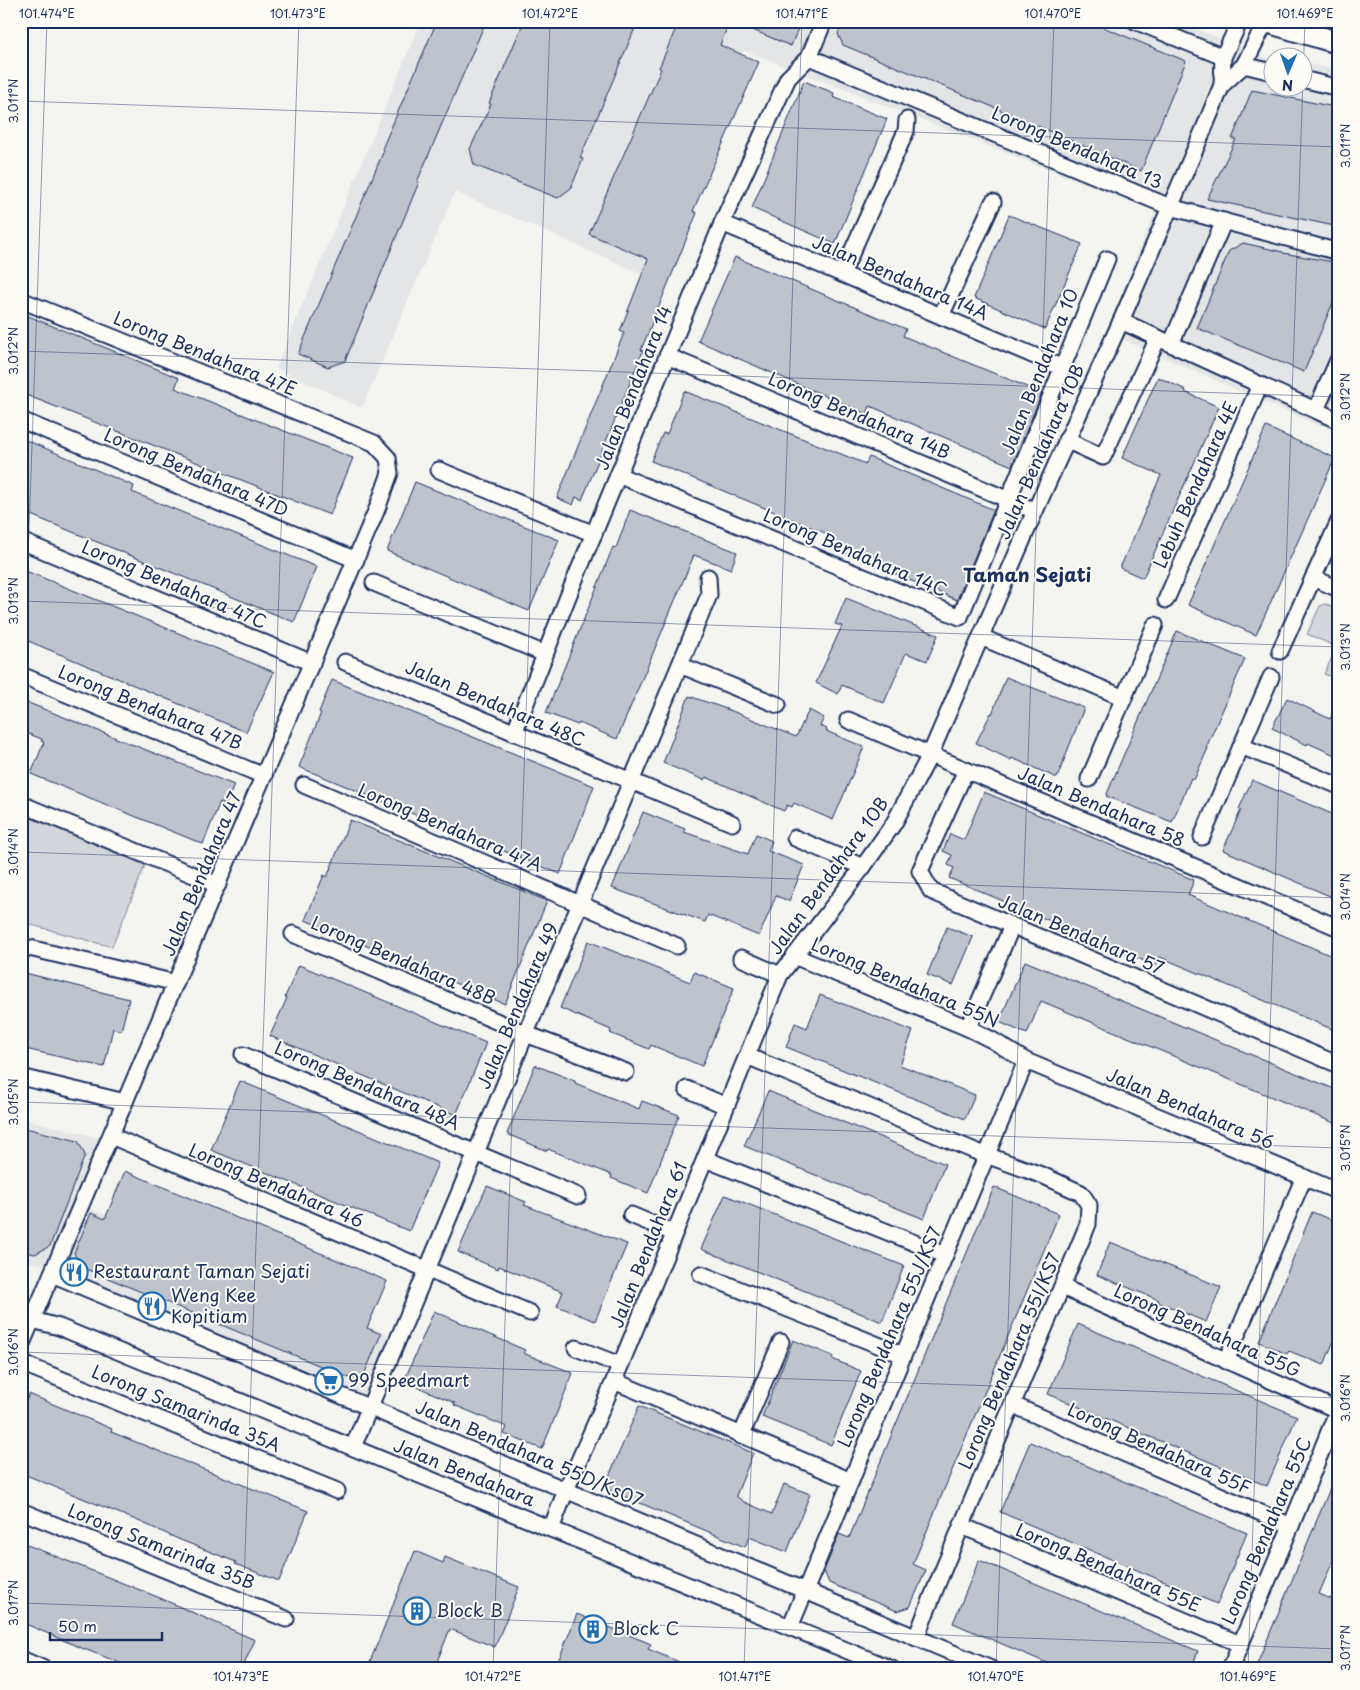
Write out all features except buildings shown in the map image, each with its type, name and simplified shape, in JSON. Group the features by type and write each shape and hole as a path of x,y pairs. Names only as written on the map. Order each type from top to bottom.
{"main road":[{"path":"1266,21 1339,43"}],"street":[{"name":"Jalan Bendahara 14","path":"514,733 722,223 788,78 805,60 824,21"},
{"path":"1136,21 1223,57"},
{"name":"Jalan Bendahara 10B","path":"780,975 894,824 930,755 1066,440 1121,322 1222,86 1223,57 1240,21"},
{"name":"Jalan Bendahara 10B","path":"1222,86 1244,65 1266,21"},
{"name":"Lorong Bendahara 13","path":"805,60 1170,207 1339,252"},
{"path":"1244,65 1262,70"},
{"path":"1312,81 1339,88"},
{"path":"842,274 906,131 907,120"},
{"path":"941,316 993,202"},
{"path":"1066,440 1102,457 1164,341 1224,222"},
{"name":"Jalan Bendahara 14A","path":"722,223 1063,368"},
{"name":"Jalan Bendahara 10","path":"1008,500 1107,260"},
{"name":"Lorong Bendahara 47E","path":"21,300 374,443"},
{"path":"1121,322 1339,421"},
{"name":"Lorong Bendahara 14B","path":"667,356 1035,511"},
{"path":"1316,410 1339,358"},
{"name":"Lebuh Bendahara 4E","path":"1166,600 1260,385"},
{"name":"Lorong Bendahara 47D","path":"21,420 356,560"},
{"name":"Jalan Bendahara 47","path":"21,1346 27,1319 52,1274 377,509 390,473 388,458 374,443"},
{"path":"440,470 594,534"},
{"name":"Lorong Bendahara 14C","path":"618,475 960,617 1008,500"},
{"path":"1280,651 1339,521"},
{"name":"Lorong Bendahara 47C","path":"21,541 312,663"},
{"name":"Jalan Bendahara 49","path":"353,1447 709,595 708,577"},
{"path":"1313,578 1339,590"},
{"path":"374,583 545,654"},
{"path":"1089,780 1155,625"},
{"path":"981,637 1124,698"},
{"name":"Jalan Bendahara 48C","path":"345,662 732,823"},
{"path":"680,665 778,705"},
{"name":"Lorong Bendahara 47B","path":"21,675 264,776"},
{"path":"1202,837 1271,678"},
{"name":"Jalan Bendahara 58","path":"848,720 1339,928"},
{"path":"1241,746 1339,786"},
{"name":"Jalan Bendahara 57","path":"966,770 920,871 931,891 1339,1065"},
{"name":"Lorong Bendahara 47A","path":"304,785 676,946"},
{"path":"21,804 218,885"},
{"path":"795,838 863,867"},
{"path":"968,1028 1012,926"},
{"name":"Lorong Bendahara 48B","path":"293,934 526,1034 626,1072"},
{"path":"21,946 176,983"},
{"name":"Lorong Bendahara 55N","path":"794,956 968,1028 1026,1061"},
{"path":"740,958 780,975"},
{"name":"Jalan Bendahara 61","path":"551,1529 614,1381 780,975"},
{"name":"Lorong Bendahara 48A","path":"243,1055 578,1196"},
{"name":"Lorong Bendahara 55I/KS7","path":"747,1056 986,1155 1044,1176 1081,1193 1089,1204 1088,1224 916,1638"},
{"name":"Lorong Bendahara 55J/KS7","path":"790,1627 1026,1061"},
{"name":"Jalan Bendahara 56","path":"1026,1061 1339,1192"},
{"path":"21,1077 126,1102"},
{"path":"687,1089 726,1106"},
{"name":"Lorong Bendahara 46","path":"111,1136 530,1313"},
{"path":"705,1159 945,1255"},
{"path":"1226,1360 1304,1178"},
{"path":"631,1215 674,1233"},
{"name":"Jalan Bendahara 55D/Ks07","path":"52,1274 490,1460 566,1490 991,1669"},
{"path":"701,1274 903,1355"},
{"name":"Lorong Bendahara 55G","path":"1062,1287 1338,1409"},
{"name":"Jalan Bendahara","path":"27,1319 60,1327 892,1669"},
{"path":"741,1436 781,1342"},
{"path":"576,1348 620,1365"},
{"name":"Lorong Samarinda 35A","path":"21,1362 337,1491"},
{"path":"614,1381 851,1481"},
{"name":"Lorong Bendahara 55F","path":"1013,1405 1291,1526"},
{"name":"Lorong Bendahara 55C","path":"1230,1669 1338,1409"},
{"name":"Lorong Samarinda 35B","path":"21,1511 286,1618"},
{"name":"Lorong Bendahara 55E","path":"962,1526 1240,1644"},
{"path":"21,1660 44,1669"}],"shaded area":[{"path":"421,21 1178,21 1262,56 1262,98 1312,98 1312,64 1339,69 1339,387 1322,427 1106,332 1155,211 743,50 643,274 455,192 362,408 276,368"},
{"path":"1326,604 1339,609 1339,680 1324,674 1337,647 1307,634 1320,606"},
{"path":"21,814 145,865 112,947 21,922"},
{"path":"21,1118 104,1139 77,1203 394,1337 367,1400 48,1266 21,1260"}],"place":[{"name":"Restaurant Taman Sejati","path":"74,1272"},
{"name":"Weng Kee Kopitiam","path":"152,1306"},
{"name":"99 Speedmart","path":"329,1381"},
{"name":"Block B","path":"417,1611"},
{"name":"Block C","path":"593,1629"}],"district":[{"name":"Taman Sejati","path":"1027,575"}]}
